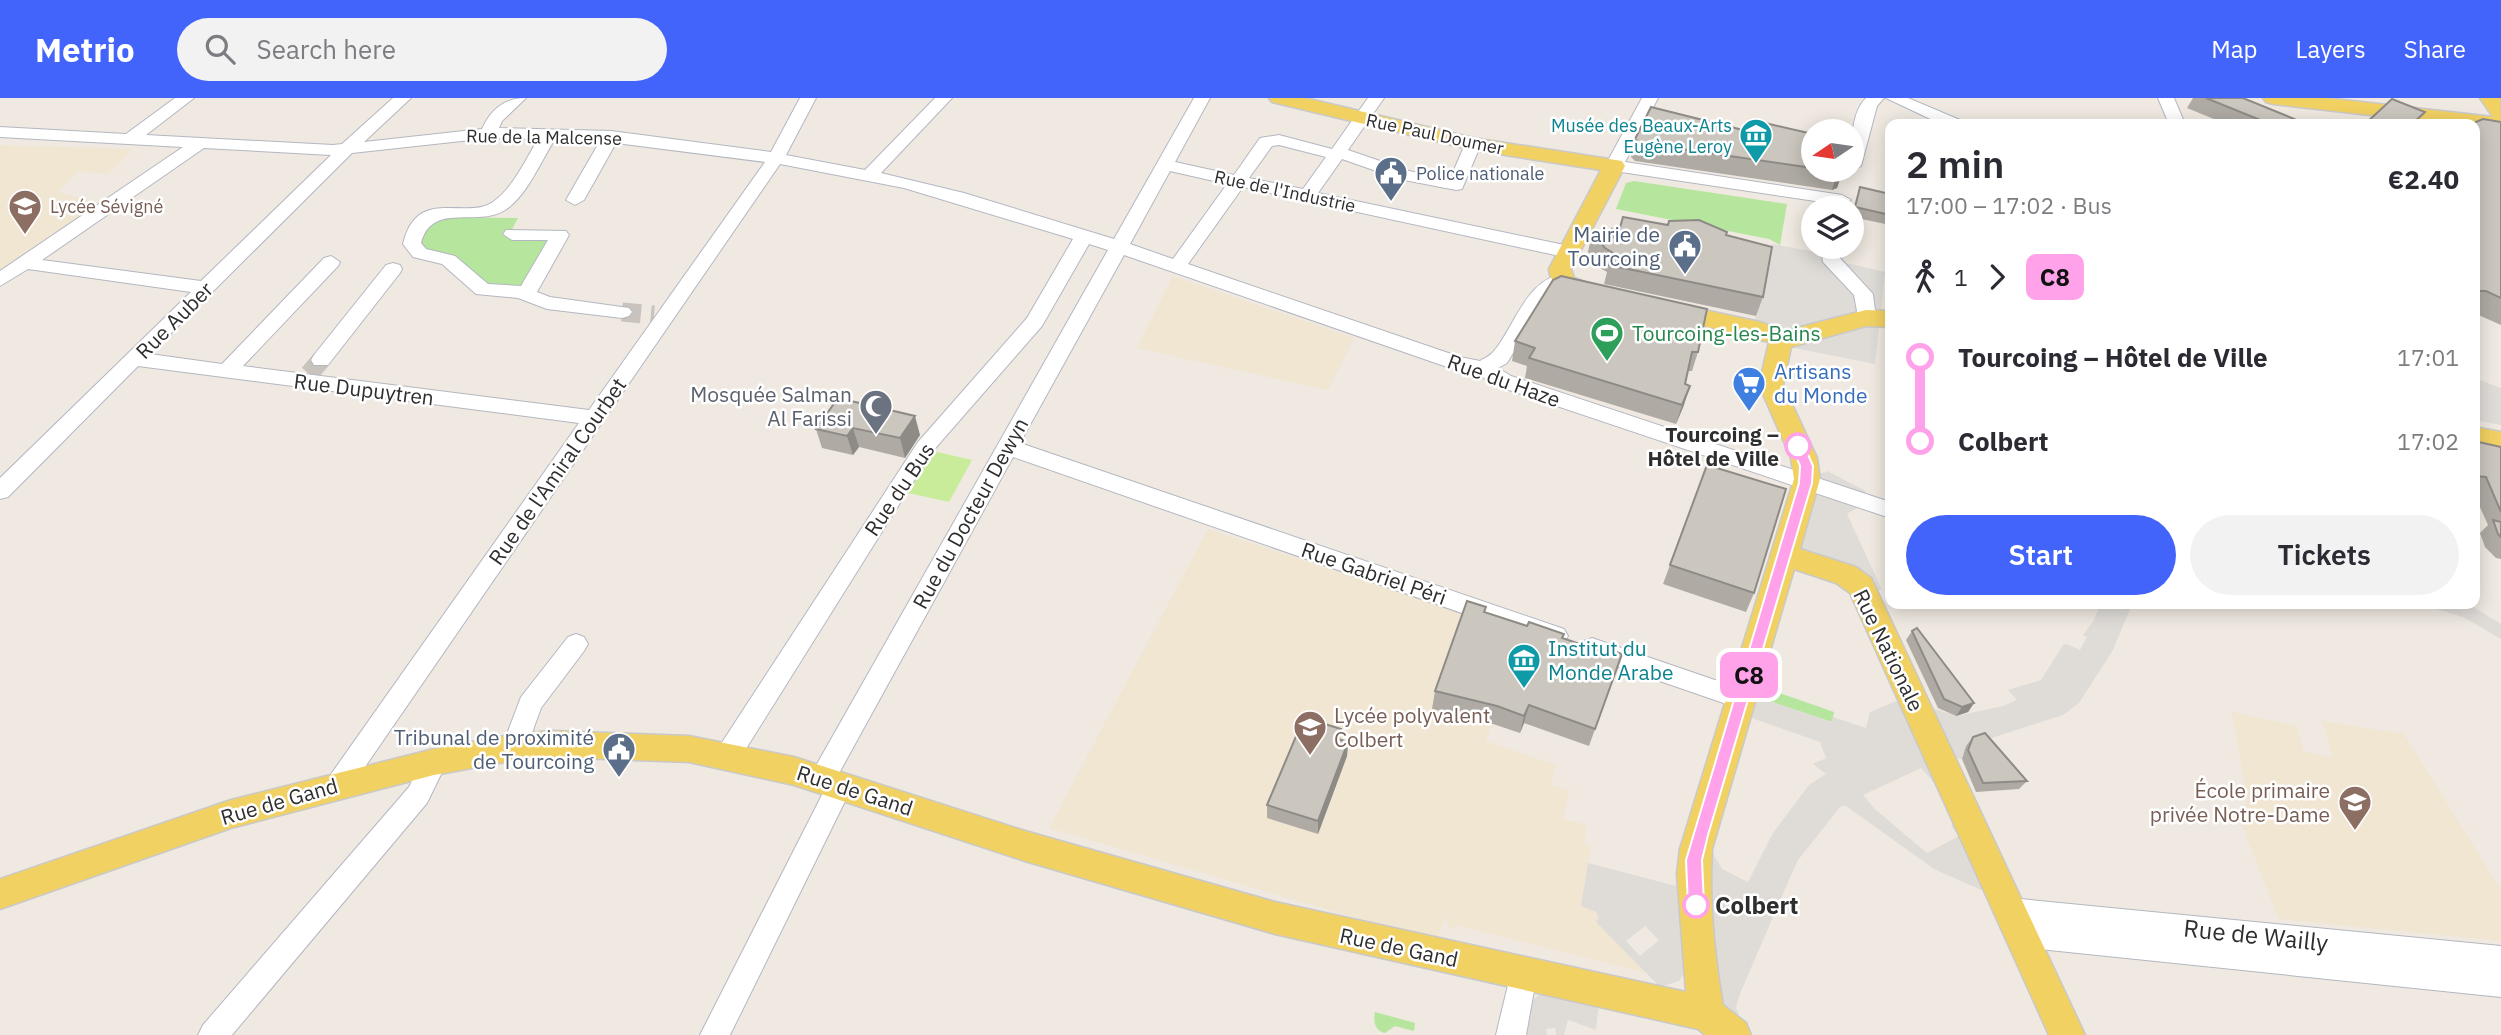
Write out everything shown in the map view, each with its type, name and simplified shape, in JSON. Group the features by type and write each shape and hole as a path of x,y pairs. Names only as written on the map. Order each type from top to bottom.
{"main road":[{"name":"Rue Paul Doumer","path":"1279,98 1473,144 1614,166"},
{"path":"2273,98 2497,115"},
{"path":"2341,98 2497,115"},
{"path":"2475,98 2497,115"},
{"path":"1614,166 1560,269 1562,281 1575,289 1614,298"},
{"path":"1641,304 1760,330 1784,339 1878,318"},
{"path":"1714,1028 1700,974 1694,860 1806,483 1805,462 1771,385 1779,345 1784,339"},
{"path":"2480,424 2501,428"},
{"path":"2480,437 2501,441"},
{"name":"Rue Nationale","path":"1785,555 1846,575 1861,586 2067,1035"},
{"name":"Rue de Gand","path":"0,894 208,821 434,762 515,747 567,744 678,748 728,755 831,782 1050,854 1246,911 1523,974 1714,1028"}],"street":[{"path":"128,141 186,98"},
{"name":"Rue Auber","path":"0,491 347,149 403,98"},
{"name":"Rue de l'Amiral Courbet","path":"338,785 594,418 659,316 776,158 808,98"},
{"path":"870,176 944,98"},
{"name":"Rue du Docteur Dewyn","path":"715,1035 831,782 1008,447 1202,98"},
{"path":"1308,195 1376,98"},
{"path":"1614,166 1616,157 1650,98"},
{"path":"1864,122 1869,104 1876,98"},
{"path":"1894,98 1942,119"},
{"path":"2166,98 2175,119"},
{"path":"489,134 495,119 519,99"},
{"name":"Rue de la Malcense","path":"0,132 128,141 347,149 489,134 611,136 776,158 870,176 944,193 1118,247"},
{"path":"550,134 500,206 484,212 436,213 424,222 412,239 417,251 448,260 478,288 527,293 547,303 622,312"},
{"path":"575,200 611,136"},
{"path":"1176,267 1268,141 1279,140 1405,175 1456,185 1473,144"},
{"path":"0,280 199,144"},
{"name":"Rue de l'Industrie","path":"1165,165 1569,252"},
{"name":"Rue Paul Doumer","path":"1614,166 1801,197"},
{"path":"512,234 560,235 527,293"},
{"name":"Rue du Bus","path":"728,755 925,447 1035,322 1084,236"},
{"name":"Rue du Haze","path":"1118,247 1457,363 1483,368 1504,381 1885,508"},
{"path":"1836,259 1878,318"},
{"path":"227,371 331,262"},
{"path":"25,263 206,288"},
{"path":"311,372 393,269"},
{"path":"1483,368 1500,358 1540,293 1562,281"},
{"name":"Rue Dupuytren","path":"134,359 227,371 311,372 594,418"},
{"name":"Rue Gabriel Péri","path":"1008,447 1741,699"},
{"path":"515,747 530,704 576,644"},
{"path":"213,1035 418,795 434,762"},
{"name":"Rue de Wailly","path":"2015,922 2501,959"},
{"name":"Rue de Wailly","path":"2015,922 2501,983"},
{"path":"1511,1035 1523,974"}],"shaded area":[{"name":"Lycée Sévigné","path":"0,145 133,149 108,174 79,171 57,192 99,203 0,270"},
{"path":"1772,244 1801,249 1801,259 1842,259 1846,263 1885,272 1875,364 1779,345 1754,324"},
{"path":"1173,276 1354,338 1328,390 1137,348"},
{"path":"2480,380 2501,388 2501,425 2480,421"},
{"path":"1827,471 1866,491 1859,507 1847,514 1882,590 1870,590 1800,550 1818,475"},
{"name":"Lycée polyvalent Colbert","path":"1208,529 1466,614 1492,724 1486,741 1556,765 1551,785 1570,790 1563,819 1587,825 1584,844 1591,846 1581,906 1596,912 1599,919 1597,922 1646,973 1459,926 1451,928 1447,925 1446,915 1436,943 1359,923 1360,919 1049,828"},
{"path":"2098,609 2130,609 2113,650 2079,703 2063,715 1967,746 1962,759 1954,758 1929,719 1937,717 1932,708 1956,716 2003,706 2017,700 2008,690 2041,680 2063,645 2080,650 2087,637 2083,635"},
{"path":"2437,609 2476,609 2501,624 2501,639 2463,617"},
{"path":"1757,692 1763,699 1831,722 1833,717 1866,728 1870,712 1901,699 1994,890 1981,890 1934,869 1846,806 1841,806 1798,860 1739,996 1736,1008 1739,1014 1732,1020 1719,999 1706,851 1712,852 1722,869 1748,882 1773,833 1809,785 1826,774 1813,764 1826,758 1820,742 1746,716","holes":["1921,768 1943,793 1955,821 1951,826 1959,836 1927,853 1876,810 1863,795"]},
{"name":"École primaire privée Notre-Dame","path":"2232,712 2297,726 2304,752 2333,757 2322,721 2404,734 2501,890 2501,941 2279,919 2238,816 2247,818 2246,794"},
{"path":"1588,863 1684,888 1688,968 1679,981 1660,987 1596,922 1599,918 1596,912 1581,906","holes":["1645,926 1659,940 1640,956 1626,941"]},
{"path":"1541,993 1599,1002 1596,1030 1568,1020 1564,1035 1556,1035 1555,1028 1546,1029 1547,1035 1524,1035 1533,1000"}],"green space":[{"path":"1634,181 1787,204 1780,245 1769,239 1616,209 1626,183"},
{"path":"450,217 518,218 508,237 551,239 525,286 488,285 457,257 429,250 419,243 429,224"},
{"path":"933,451 972,460 949,502 908,493"},
{"path":"1759,686 1834,712 1832,722 1763,699 1757,692"},
{"path":"1375,1012 1415,1023 1414,1031 1395,1026 1385,1033 1382,1032 1375,1026"}],"building":[{"path":"2206,98 2243,98 2294,119 2258,119"},
{"path":"2392,99 2425,112 2417,119 2370,119"},
{"path":"1651,107 1747,131 1752,120 1801,131 1801,166 1639,143 1635,139"},
{"path":"2480,120 2501,122 2501,298 2480,291"},
{"path":"1860,187 1885,193 1885,214 1864,209 1864,196 1858,196"},
{"path":"1623,217 1668,225 1669,221 1699,220 1727,232 1726,235 1772,247 1763,297 1609,265 1613,253 1605,248 1592,232 1613,237 1612,229 1619,231"},
{"name":"Tourcoing-les-Bains","path":"1561,276 1707,309 1698,352 1692,352 1685,384 1690,386 1682,405 1529,358 1535,348 1515,341 1553,280"},
{"path":"838,398 915,416 900,438 853,428 847,436 816,429"},
{"path":"2480,442 2501,447 2501,512 2486,477 2480,476"},
{"path":"1707,465 1786,489 1754,593 1670,565"},
{"path":"2493,520 2501,522 2501,537 2498,534"},
{"name":"Institut du Monde Arabe","path":"1467,601 1486,607 1484,612 1527,626 1529,622 1564,634 1562,638 1607,653 1609,649 1622,654 1595,729 1529,705 1524,716 1497,706 1435,691"},
{"path":"1917,628 1974,703 1962,707 1944,699 1912,631"},
{"path":"1315,721 1341,729 1338,739 1348,742 1318,821 1267,805 1300,727 1312,730"},
{"path":"1985,733 2027,781 1983,783 1968,750 1973,737"}],"tunnel":[{"path":"622,312 654,315"},
{"path":"309,374 321,360"}],"bus line":[{"name":"C8","path":"1696,905 1694,860 1700,835 1806,483 1806,466 1798,446"}],"place":[{"name":"Musée des Beaux-Arts Eugène Leroy","path":"1756,165"},
{"name":"Police nationale","path":"1391,203"},
{"name":"Lycée Sévigné","path":"25,236"},
{"name":"Mairie de Tourcoing","path":"1685,276"},
{"name":"Tourcoing-les-Bains","path":"1607,363"},
{"name":"Artisans du Monde","path":"1749,413"},
{"name":"Mosquée Salman Al Farissi","path":"876,436"},
{"name":"Tourcoing – Hôtel de Ville","path":"1798,446"},
{"name":"Institut du Monde Arabe","path":"1524,690"},
{"name":"Lycée polyvalent Colbert","path":"1310,757"},
{"name":"Tribunal de proximité de Tourcoing","path":"619,779"},
{"name":"École primaire privée Notre-Dame","path":"2355,832"},
{"name":"Colbert","path":"1696,905"}]}
